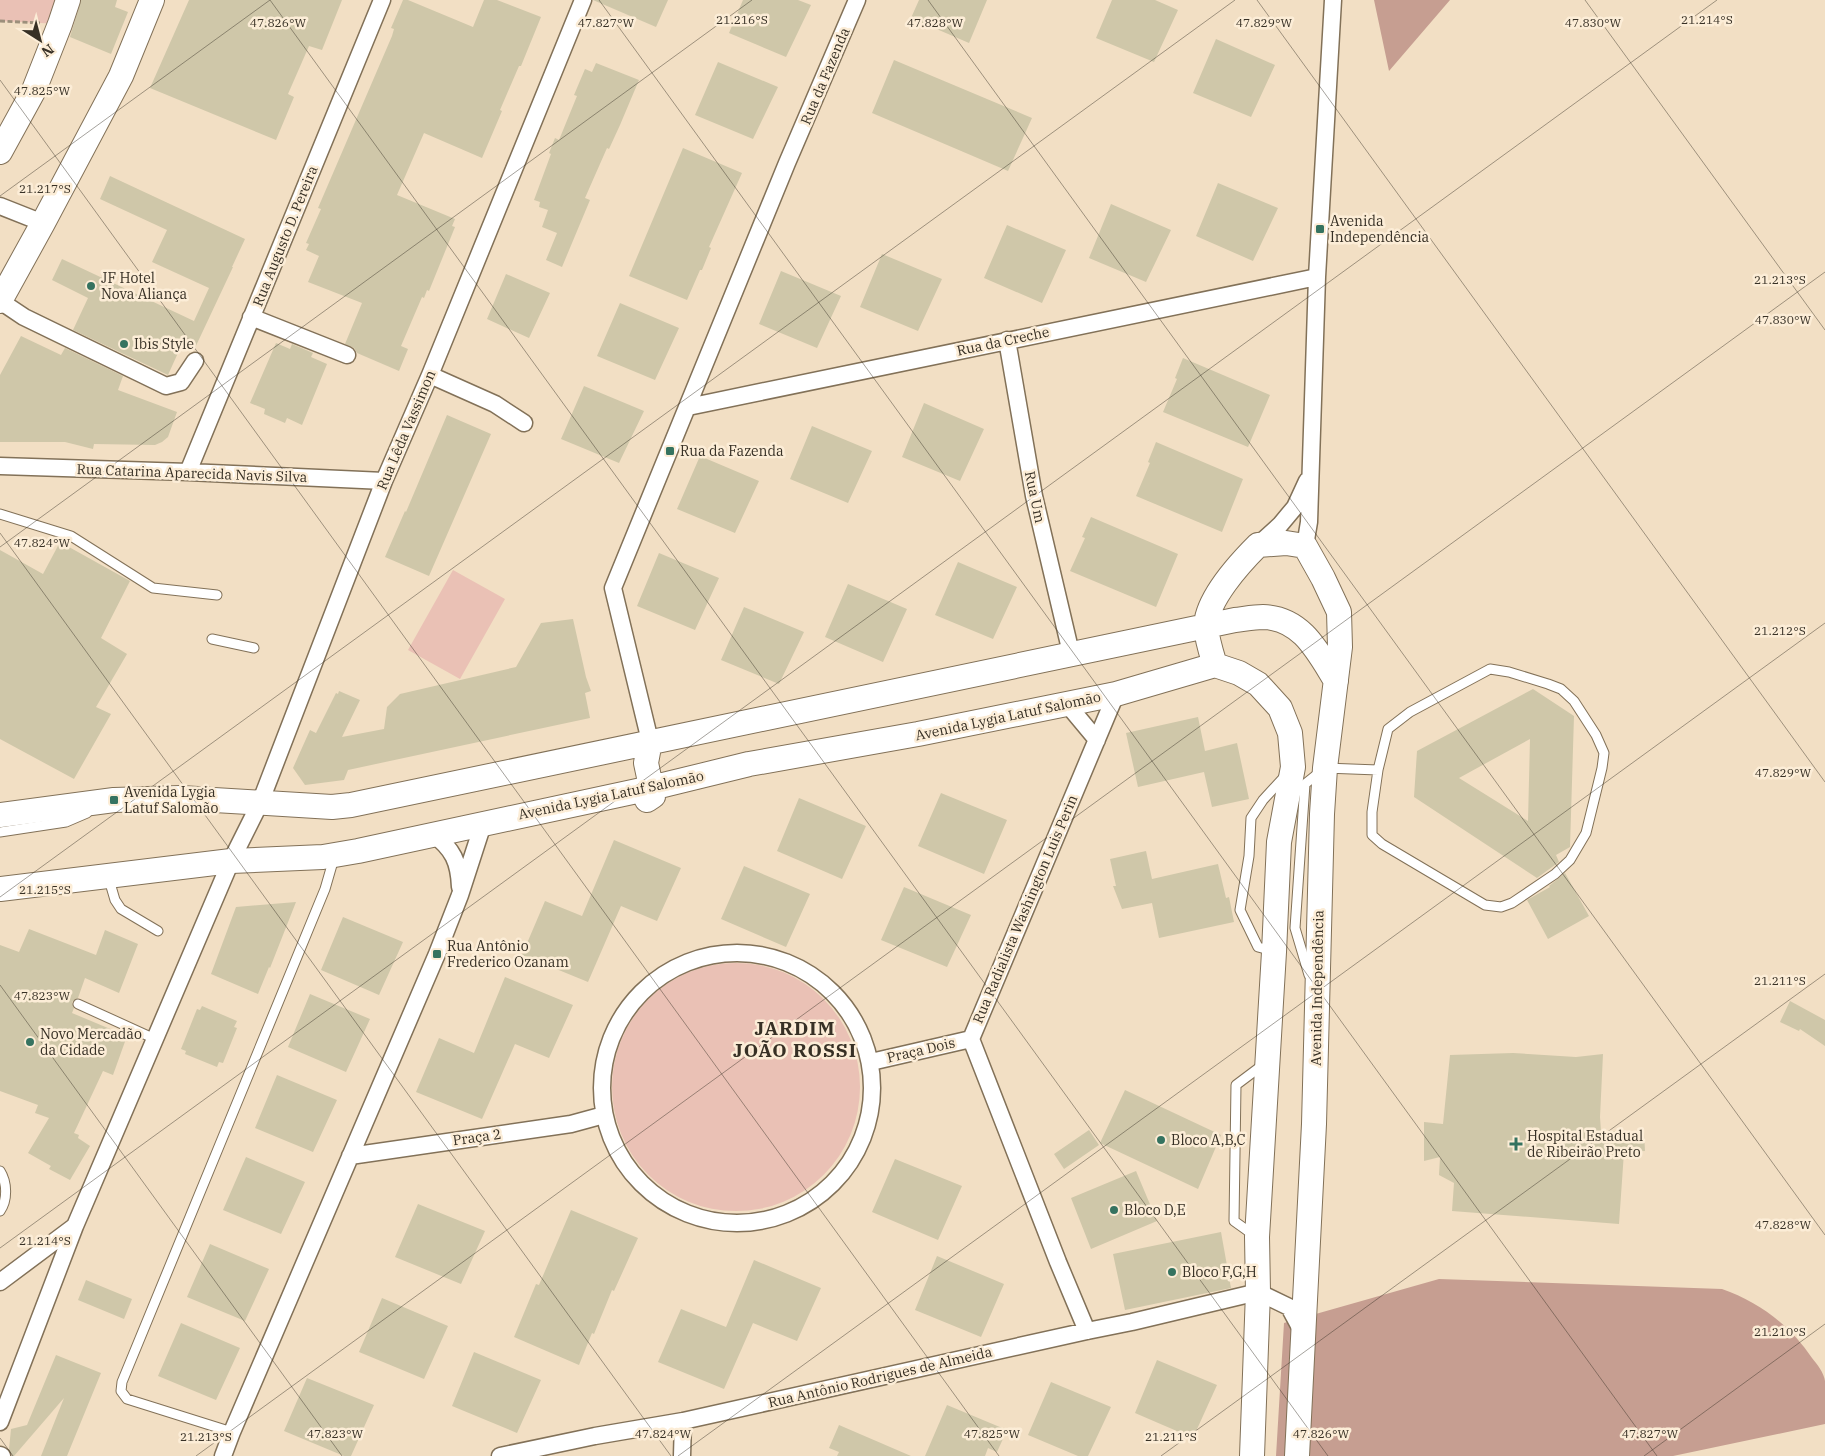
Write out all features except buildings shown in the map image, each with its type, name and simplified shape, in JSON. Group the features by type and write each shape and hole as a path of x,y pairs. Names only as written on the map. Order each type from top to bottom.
{"main road":[{"path":"0,152 34,90 68,0"},
{"path":"0,301 44,223 121,76 152,0"},
{"path":"1252,1456 1258,1292 1257,1237 1279,842 1293,767 1290,733 1280,708 1258,684 1239,673 1215,665 1208,645 1206,625 1214,600 1234,569 1258,545 1286,543 1305,546"},
{"name":"Avenida Independência","path":"1297,1456 1314,1124 1316,1000 1325,768 1340,647 1339,612 1305,546"},
{"path":"0,815 114,800 181,798 332,807 351,805 1206,625 1264,617 1288,623 1311,640 1336,681"},
{"name":"Avenida Lygia Latuf Salomão","path":"0,890 231,861 335,855 651,788 749,764 918,734 1116,694 1215,665"},
{"path":"650,741 646,763 651,788"}],"street":[{"name":"Rua Augusto D. Pereira","path":"188,472 382,0"},
{"name":"Rua Lêda Vassimon","path":"0,1422 75,1226 231,861 260,803 384,481 430,375 583,0"},
{"name":"Rua da Fazenda","path":"650,741 613,588 784,172 857,0"},
{"path":"1305,546 1309,522 1318,276 1333,0"},
{"path":"0,206 44,223"},
{"name":"Rua da Creche","path":"688,407 1318,276"},
{"path":"0,301 24,317 166,386 181,382 195,361"},
{"path":"251,317 347,355"},
{"name":"Rua Um","path":"1007,340 1034,496 1072,653"},
{"path":"430,375 495,404 524,423"},
{"name":"Rua Catarina Aparecida Navis Silva","path":"0,466 384,481"},
{"path":"1258,545 1280,525 1295,507 1310,477"},
{"name":"Rua Radialista Washington Luis Perin","path":"1087,1330 1058,1262 971,1039 1116,694"},
{"path":"1067,704 1097,740"},
{"path":"223,1456 437,954 460,895 483,824"},
{"path":"433,834 445,843 453,855 459,870 460,895"},
{"path":"731,952 769,956 805,970 836,994 858,1026 871,1062 872,1104 860,1145 846,1166 836,1180 803,1207 763,1221 721,1223 680,1212 645,1188 618,1155 604,1116 602,1077 611,1039 630,1005 658,978 692,960 731,952"},
{"name":"Praça Dois","path":"871,1062 971,1039"},
{"name":"Praça 2","path":"350,1156 572,1124 604,1116"},
{"path":"0,1282 75,1226"},
{"path":"1258,1292 1288,1307 1303,1334"},
{"name":"Rua Antônio Rodrigues de Almeida","path":"500,1456 595,1436 683,1421 1087,1330 1132,1322 1258,1292"},
{"path":"682,1456 683,1421"}],"lane":[{"path":"0,514 71,536 153,588 217,595"},
{"path":"212,639 254,648"},
{"path":"1490,669 1508,672 1548,684 1561,690 1574,701 1596,735 1604,753 1586,833 1570,860 1556,874 1512,903 1501,907 1484,905 1382,844 1372,835 1372,812 1378,770 1388,729 1410,712 1490,669"},
{"path":"1274,952 1258,947 1240,910 1249,856 1251,818 1263,800 1293,767"},
{"path":"1325,768 1378,770"},
{"path":"0,832 66,822 114,800"},
{"path":"232,1432 127,1399 121,1391 122,1382 324,889 335,855"},
{"path":"108,876 115,900 121,908 158,931"},
{"path":"78,1004 155,1039"},
{"path":"0,1171 4,1177 6,1189 3,1207 0,1210"}],"path":[{"path":"0,21 60,24"}],"shaded area":[{"path":"0,0 68,0 60,24 0,21"},
{"path":"1374,0 1450,0 1389,71"},
{"path":"453,570 505,599 460,679 408,650"},
{"path":"724,963 748,963 772,968 795,977 824,999 846,1028 851,1039 858,1063 860,1087 858,1111 851,1135 846,1146 824,1175 795,1197 784,1202 748,1211 724,1211 700,1206 677,1197 657,1183 640,1166 626,1146 617,1123 612,1099 612,1075 617,1051 626,1028 640,1008 657,991 677,977 700,968"},
{"path":"1439,1279 1722,1289 1736,1294 1761,1308 1784,1325 1820,1369 1825,1381 1825,1424 1673,1456 1276,1456 1284,1323"}],"place":[{"name":"Avenida Independência","path":"1320,229"},
{"name":"JF Hotel Nova Aliança","path":"91,286"},
{"name":"Ibis Style","path":"124,344"},
{"name":"Rua da Fazenda","path":"670,451"},
{"name":"Avenida Lygia Latuf Salomão","path":"114,800"},
{"name":"Rua Antônio Frederico Ozanam","path":"437,954"},
{"name":"Novo Mercadão da Cidade","path":"30,1042"},
{"name":"Bloco A,B,C","path":"1161,1140"},
{"name":"Hospital Estadual de Ribeirão Preto","path":"1516,1144"},
{"name":"Bloco D,E","path":"1114,1210"},
{"name":"Bloco F,G,H","path":"1172,1272"}],"district":[{"name":"JARDIM JOÃO ROSSI","path":"795,1039"}]}
